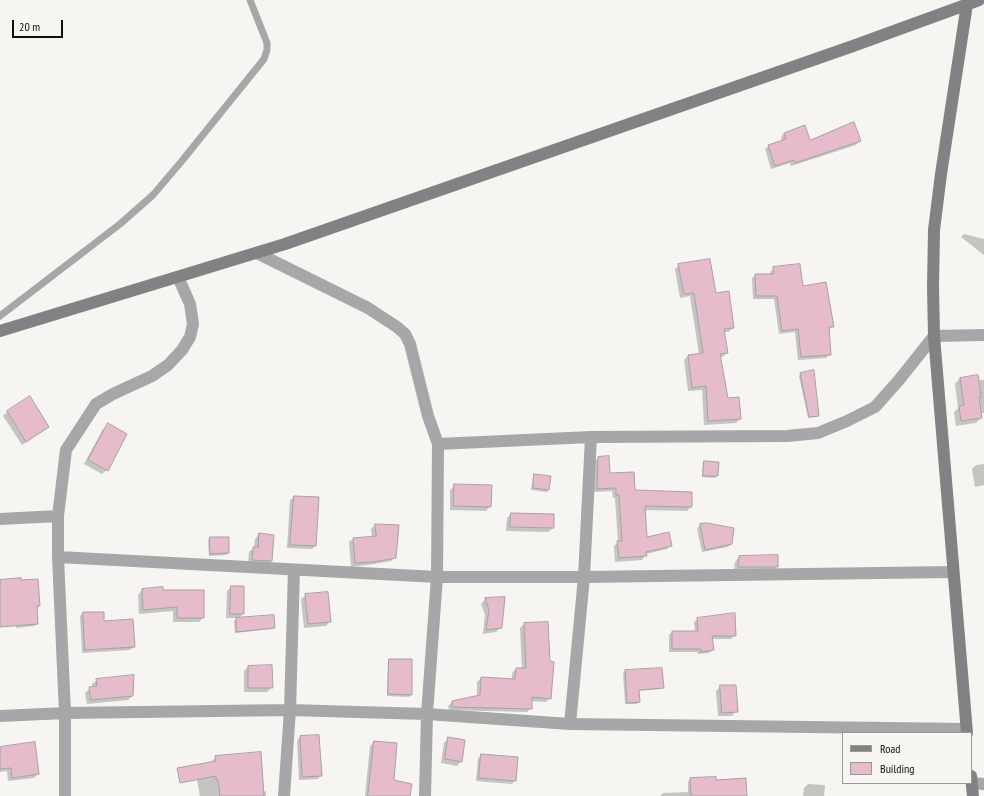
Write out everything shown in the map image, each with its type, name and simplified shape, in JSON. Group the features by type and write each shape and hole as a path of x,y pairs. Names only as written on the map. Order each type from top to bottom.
{"street":[{"path":"0,331 286,244 853,46 973,2"},
{"path":"0,716 65,713 290,710 427,714 570,724 967,731 934,336 932,287 934,230 940,174 973,2"},
{"path":"257,253 368,308 397,327 405,334 410,344 428,416 438,444 437,577 427,714 426,796"},
{"path":"65,796 65,713 58,557 58,516 66,450 96,404 113,394 152,376 168,365 182,350 190,337 193,324 190,304 178,277"},
{"path":"934,336 984,335"},
{"path":"438,444 591,437 787,436 818,433 847,422 875,407 899,380 934,336"},
{"path":"570,724 584,577 591,437"},
{"path":"0,519 58,516"},
{"path":"58,557 437,577 584,577 953,572"},
{"path":"284,796 290,710 294,570"},
{"path":"972,780 984,784"},
{"path":"972,784 973,796"}],"lane":[{"path":"0,316 120,224 153,194 182,162 264,59 267,50 267,43 250,0"}],"building":[{"path":"854,122 861,141 795,163 794,160 775,166 768,145 786,139 784,133 805,125 810,140"},
{"path":"710,259 716,293 729,291 734,328 724,329 728,353 720,354 728,398 739,397 741,419 708,421 706,386 692,388 688,355 703,353 694,293 684,294 678,264"},
{"path":"800,264 803,286 826,282 834,327 829,327 831,355 801,357 798,329 782,331 777,296 756,296 755,274 774,274 773,267"},
{"path":"814,370 819,416 809,417 800,373"},
{"path":"978,375 982,418 961,421 959,406 964,405 960,378"},
{"path":"30,396 49,427 26,442 7,411"},
{"path":"108,423 127,434 108,471 88,460"},
{"path":"609,456 610,473 634,472 635,490 692,492 692,507 645,506 647,537 669,532 672,546 646,552 647,556 619,558 617,541 622,541 619,495 616,495 616,488 597,489 598,457"},
{"path":"704,461 719,462 718,476 703,476"},
{"path":"534,474 551,476 549,490 533,488"},
{"path":"454,484 492,485 491,507 454,506"},
{"path":"294,496 319,497 316,546 290,545"},
{"path":"511,513 554,514 554,528 510,527"},
{"path":"707,523 734,528 732,544 705,550 700,524"},
{"path":"375,524 399,525 396,558 355,563 353,538 376,536"},
{"path":"259,533 274,535 272,561 252,560 253,547 258,547"},
{"path":"210,537 229,537 229,553 210,554"},
{"path":"778,555 778,567 738,567 739,556"},
{"path":"21,578 21,580 38,579 40,606 37,606 38,624 0,627 0,580"},
{"path":"231,586 244,586 244,614 230,614"},
{"path":"163,587 163,590 204,590 204,618 177,618 177,607 143,610 142,589"},
{"path":"328,592 331,622 308,624 305,594"},
{"path":"505,597 502,628 486,630 489,610 485,598"},
{"path":"83,612 104,612 104,621 133,619 135,647 85,650"},
{"path":"735,613 736,636 712,636 714,650 701,652 701,649 672,649 672,631 698,631 697,618"},
{"path":"274,615 275,628 236,632 236,618"},
{"path":"548,622 550,661 554,662 551,699 532,697 532,709 452,707 452,701 480,695 481,677 515,679 516,668 526,668 524,623"},
{"path":"389,659 412,659 412,695 388,694"},
{"path":"272,665 273,688 248,688 248,666"},
{"path":"662,668 664,688 639,690 640,702 627,703 625,670"},
{"path":"134,675 133,696 91,700 89,687 97,686 96,679"},
{"path":"720,685 736,685 738,712 722,713"},
{"path":"319,735 322,776 302,777 300,736"},
{"path":"448,737 465,740 462,762 445,759"},
{"path":"374,741 397,743 394,780 412,784 410,796 368,796"},
{"path":"35,742 39,774 12,778 11,768 0,769 0,747"},
{"path":"261,752 264,796 220,796 216,776 180,783 177,768 216,761 215,756"},
{"path":"481,754 518,757 516,781 479,778"},
{"path":"716,777 716,780 746,778 747,796 691,796 690,778"}]}
